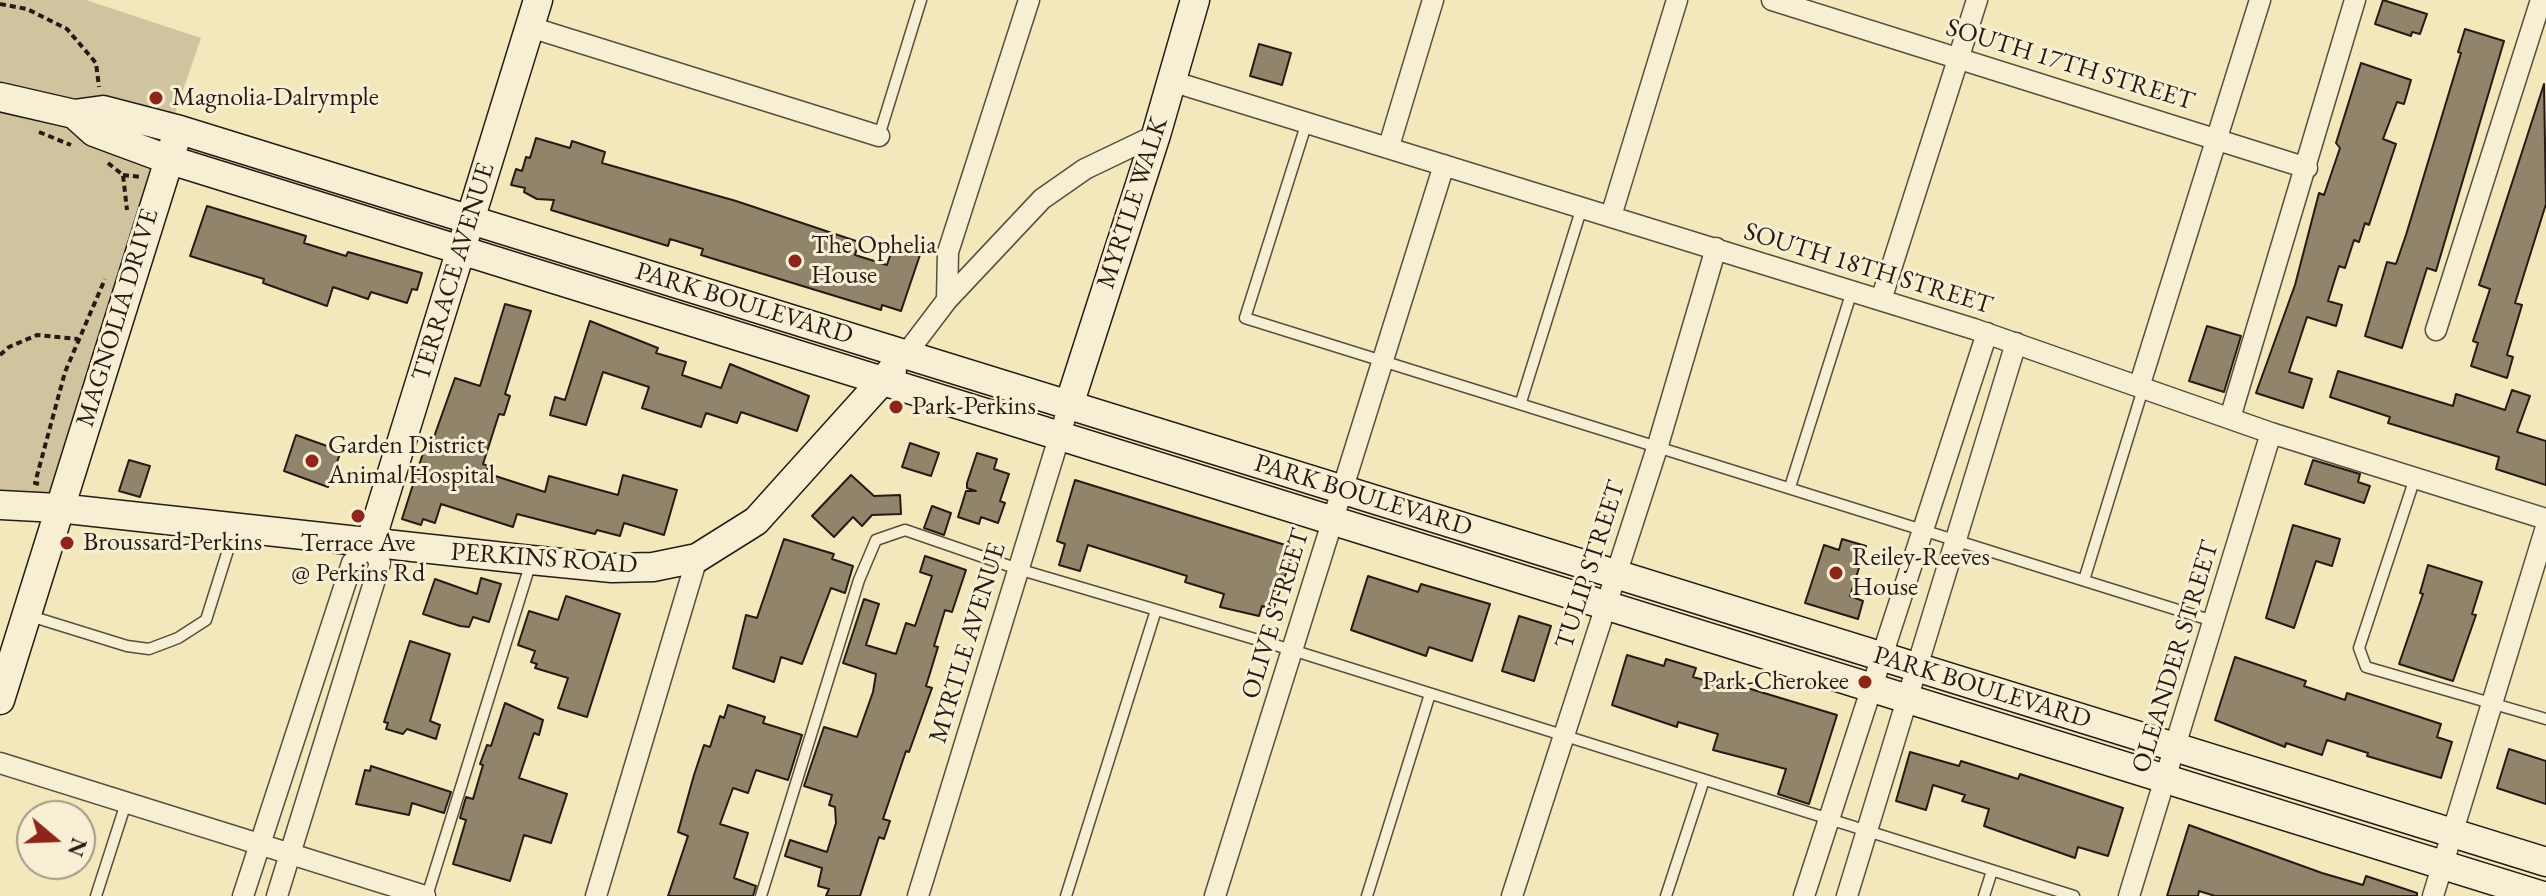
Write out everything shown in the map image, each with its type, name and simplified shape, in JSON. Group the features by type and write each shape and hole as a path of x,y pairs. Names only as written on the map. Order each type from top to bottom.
{"street":[{"path":"947,300 948,252 1029,0"},
{"name":"MYRTLE WALK","path":"1069,405 1156,135 1195,0"},
{"path":"1389,146 1433,0"},
{"path":"1611,216 1677,0"},
{"name":"SOUTH 17TH STREET","path":"1772,0 2307,168"},
{"path":"1881,300 1977,0"},
{"path":"2141,388 2260,0"},
{"path":"2230,418 2355,0"},
{"path":"534,13 879,136"},
{"name":"TERRACE AVENUE","path":"243,896 352,563 370,544 534,13"},
{"path":"2436,330 2540,14"},
{"name":"SOUTH 18TH STREET","path":"1171,81 1987,333 2271,433 2546,519"},
{"path":"0,97 74,114 94,132 167,159 2543,896"},
{"name":"PARK BOULEVARD","path":"74,114 103,110 180,130 2546,862"},
{"name":"MAGNOLIA DRIVE","path":"0,700 26,615 51,497 167,159 180,130"},
{"name":"PERKINS ROAD","path":"0,505 51,497 234,529 612,568 653,567 697,558 756,521 906,354 947,300 1049,193 1108,157 1156,135"},
{"name":"OLIVE STREET","path":"1215,896 1444,165"},
{"name":"TULIP STREET","path":"1512,896 1658,445 1716,248"},
{"path":"1804,896 1987,333"},
{"path":"1847,896 2016,343"},
{"name":"MYRTLE AVENUE","path":"918,896 1069,405"},
{"name":"OLEANDER STREET","path":"2129,896 2271,433"},
{"path":"2433,896 2546,527"},
{"name":"TERRACE AVENUE","path":"277,896 380,563 370,544"},
{"path":"596,896 697,558"},
{"path":"0,763 289,856 426,896"}],"lane":[{"path":"879,136 921,0"},
{"path":"1307,122 1245,318 2213,621"},
{"path":"1521,402 1582,207"},
{"path":"1790,487 1852,291"},
{"path":"2084,580 2141,388"},
{"path":"2415,478 2359,648 2366,667 2546,719"},
{"path":"26,615 127,646 149,649 178,638 206,620 234,529"},
{"path":"761,896 859,580 876,540 905,530 1018,569 1292,650 2074,896"},
{"path":"426,896 531,560"},
{"path":"1066,896 1156,610"},
{"path":"1367,896 1430,694"},
{"path":"1666,896 1704,780"},
{"path":"96,896 126,803"},
{"path":"1984,896 1992,871"}],"path":[{"path":"0,4 27,9 67,29 96,63 100,76 99,91"},
{"path":"127,188 127,215"},
{"path":"51,497 35,483 65,372 105,279"},
{"path":"0,355 9,347 37,335 78,339"}],"shaded area":[{"path":"0,0 86,0 201,38 162,151 58,508 0,505"}],"building":[{"path":"2383,0 2427,14 2420,34 2412,32 2411,36 2375,24"},
{"path":"2465,29 2504,41 2436,271 2427,268 2402,348 2365,336 2387,262 2396,264 2406,235 2461,53 2458,52"},
{"path":"1259,44 1291,53 1282,85 1250,76"},
{"path":"2361,63 2411,80 2404,104 2397,102 2383,139 2396,144 2369,225 2365,223 2359,242 2354,240 2345,268 2339,266 2328,301 2342,305 2336,326 2307,317 2289,372 2312,379 2303,408 2256,393 2295,285 2319,193 2324,195 2340,148 2336,143"},
{"path":"2544,84 2546,204 2515,303 2522,305 2507,355 2513,357 2507,378 2471,366 2478,343 2473,341 2490,289 2479,285"},
{"path":"536,138 570,148 572,141 605,152 602,163 736,201 859,242 855,255 887,265 895,241 922,249 901,311 882,305 881,310 701,255 703,249 670,239 668,246 551,210 554,200 537,199 524,192 525,188 511,185 516,169 522,171 526,157 530,158"},
{"path":"207,206 306,236 304,243 422,273 417,290 412,289 407,303 371,292 368,299 333,287 327,306 263,283 264,279 190,256"},
{"path":"505,304 531,311 505,394 510,396 504,415 499,414 483,464 488,466 486,473 545,492 549,476 618,495 623,475 677,490 664,535 624,523 620,536 597,530 595,534 517,514 513,527 441,504 435,523 423,519 421,525 402,519 424,450 429,451 455,378 480,386"},
{"path":"590,321 658,348 656,353 686,362 682,375 721,388 730,364 809,396 797,431 741,412 737,423 706,413 701,427 642,408 649,387 603,372 586,425 550,415 555,397 565,400"},
{"path":"2207,326 2241,336 2224,392 2189,381"},
{"path":"2338,371 2453,406 2456,394 2505,410 2512,390 2530,396 2517,432 2546,441 2546,485 2496,469 2499,457 2388,423 2390,417 2330,397"},
{"name":"Garden District Animal Hospital","path":"296,435 341,451 328,487 284,471"},
{"path":"910,443 939,453 931,476 902,467"},
{"path":"977,453 997,459 994,469 1009,474 1000,501 1005,503 998,523 981,517 979,524 958,517 966,491 976,491 967,488 967,483"},
{"path":"129,460 150,466 140,497 119,491"},
{"path":"2313,460 2360,474 2358,482 2370,486 2364,503 2305,484"},
{"path":"851,475 874,496 900,495 901,514 872,515 862,526 853,517 834,537 812,516"},
{"path":"1075,480 1295,548 1273,610 1262,606 1259,616 1220,607 1224,594 1185,582 1187,576 1088,545 1080,571 1059,565 1065,544 1057,541"},
{"path":"932,506 951,513 944,535 924,528"},
{"path":"2293,525 2340,539 2332,566 2316,561 2294,628 2266,618"},
{"path":"784,539 834,554 832,559 853,566 845,593 831,588 802,664 781,657 774,682 733,668 746,615 757,618"},
{"name":"Reiley-Reeves House","path":"1842,539 1866,546 1850,596 1863,601 1858,619 1805,603 1824,545 1839,550"},
{"path":"925,556 966,570 952,612 945,610 934,646 938,647 926,686 932,688 883,819 890,821 884,839 879,837 860,896 826,896 829,889 818,886 822,868 785,856 790,840 827,852 836,823 835,807 829,805 832,795 804,786 824,727 857,737 873,692 876,674 843,663 864,599 879,604 866,645 896,654 906,623 915,626 932,576 920,572"},
{"path":"2428,565 2482,582 2472,614 2476,615 2453,681 2399,664 2423,594 2420,593"},
{"path":"1368,576 1418,592 1421,584 1490,604 1472,661 1429,647 1426,656 1351,630"},
{"path":"481,578 501,584 489,622 473,617 469,627 460,626 423,614 435,579 477,594"},
{"path":"566,596 620,614 587,717 558,708 568,678 535,668 537,664 531,662 535,651 518,645 529,611 558,620"},
{"path":"1519,616 1551,626 1534,681 1502,671"},
{"path":"410,641 450,654 430,721 440,725 436,739 407,729 403,734 386,729 388,723 384,722"},
{"path":"1627,655 1664,666 1666,659 1696,668 1693,677 1733,688 1734,684 1837,715 1809,804 1778,794 1786,769 1713,750 1718,734 1678,722 1677,727 1612,705"},
{"path":"2235,657 2306,681 2304,686 2345,700 2347,693 2441,724 2437,737 2452,742 2441,778 2367,756 2368,753 2327,740 2322,755 2286,743 2285,747 2215,720"},
{"path":"505,703 543,720 539,735 534,733 519,778 567,794 551,843 524,835 510,881 453,864 466,820 460,818 466,797 473,799 483,765 480,764 487,745 491,746"},
{"path":"728,705 765,717 763,723 802,735 788,780 756,770 748,793 733,788 720,824 748,833 734,878 756,886 753,896 668,896 688,836 678,832 694,775 704,745 710,747 720,716 724,718"},
{"path":"2509,749 2546,761 2546,804 2497,788"},
{"path":"1910,752 1959,766 1961,761 2018,779 2020,774 2123,808 2108,856 2078,847 2075,858 1984,826 1989,809 1962,801 1965,795 1933,785 1926,810 1896,801"},
{"path":"371,766 451,792 444,813 412,803 409,815 356,804 365,770 370,771"},
{"path":"2189,825 2322,873 2363,885 2366,876 2417,893 2417,896 2215,896 2199,891 2198,896 2167,896"}],"place":[{"name":"Magnolia-Dalrymple","path":"156,98"},
{"name":"The Ophelia House","path":"795,261"},
{"name":"Park-Perkins","path":"896,407"},
{"name":"Garden District Animal Hospital","path":"312,461"},
{"name":"Terrace Ave @ Perkins Rd","path":"358,516"},
{"name":"Broussard-Perkins","path":"67,543"},
{"name":"Reiley-Reeves House","path":"1836,573"},
{"name":"Park-Cherokee","path":"1865,682"}]}
